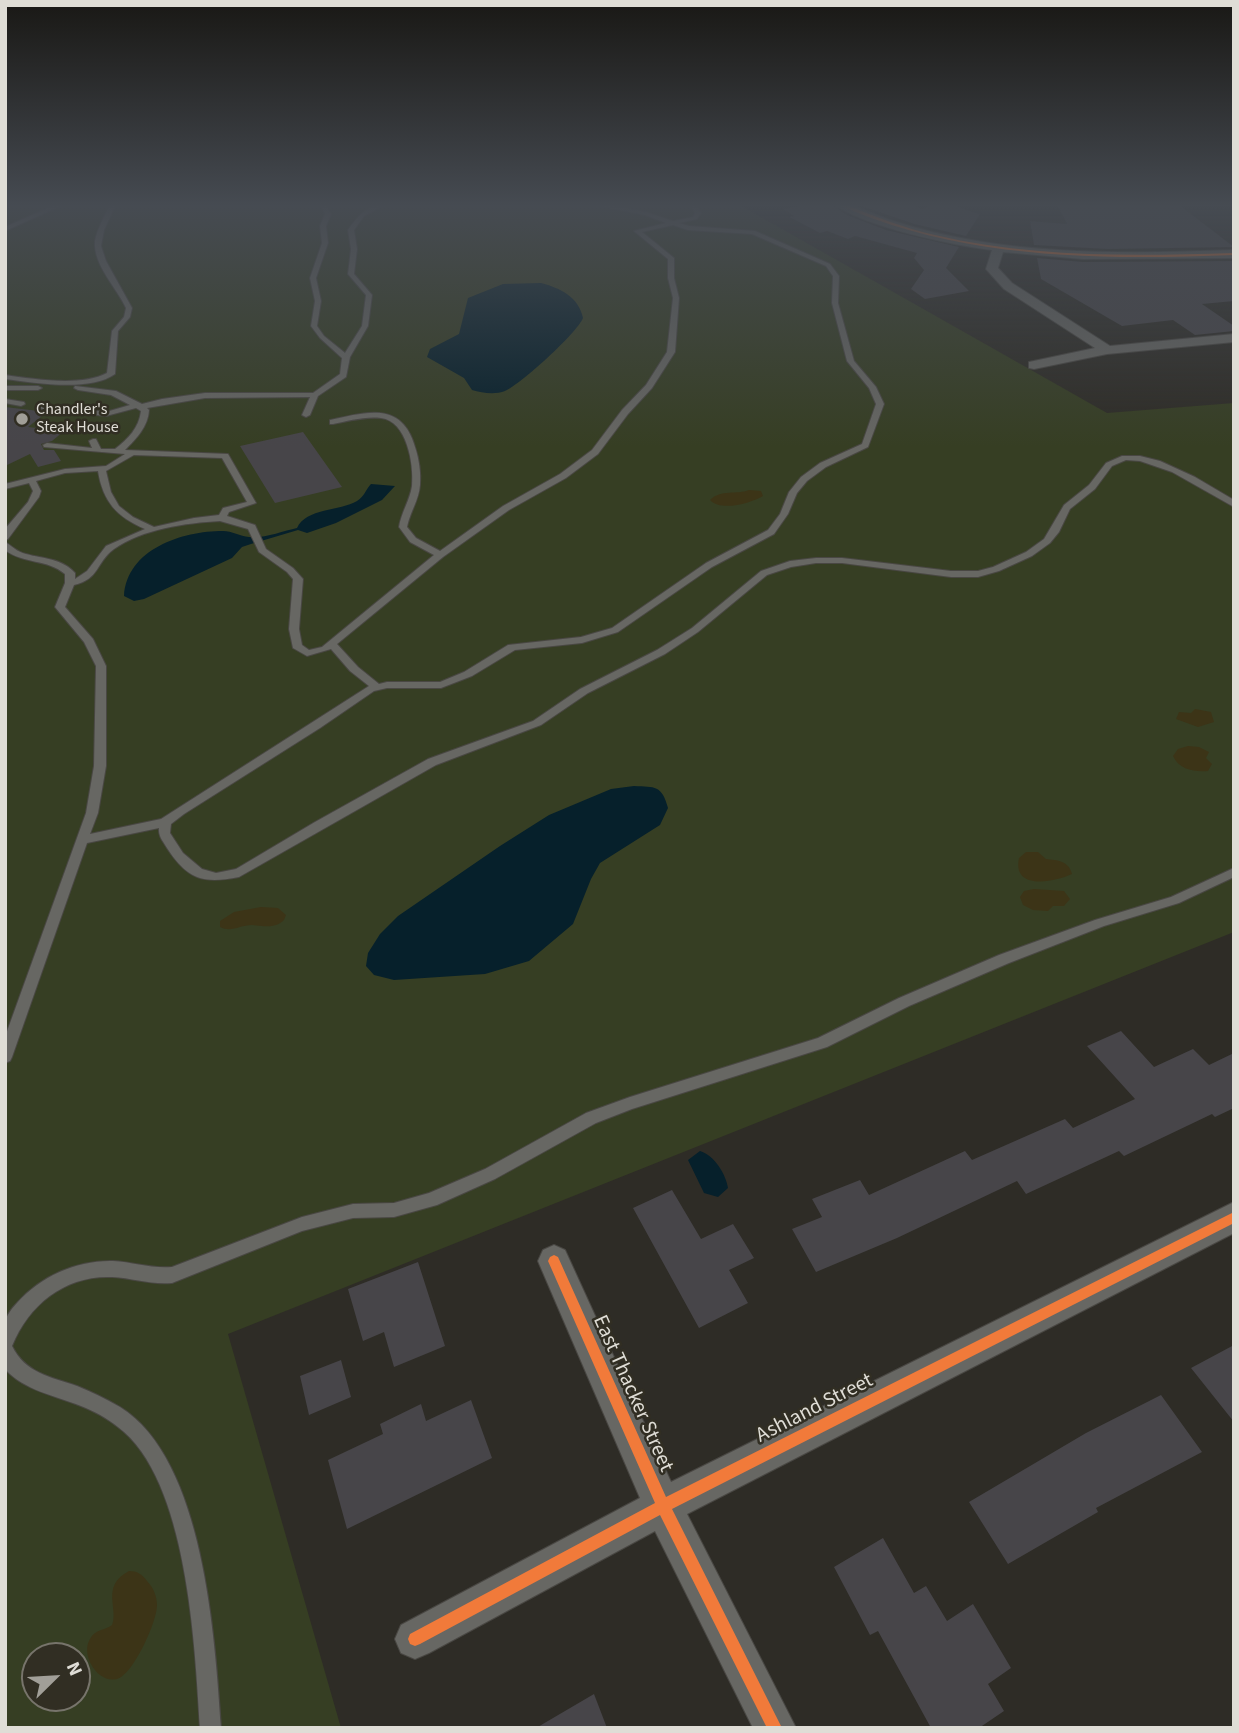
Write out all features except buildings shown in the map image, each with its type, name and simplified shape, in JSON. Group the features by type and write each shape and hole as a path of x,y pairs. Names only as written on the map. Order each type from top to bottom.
{"street":[{"path":"1007,285 1107,350"},
{"path":"1034,365 1107,350 1234,338"},
{"name":"Ashland Street","path":"415,1639 663,1506 1234,1217"},
{"name":"East Thacker Street","path":"554,1261 663,1506 775,1728"}],"lane":[{"path":"5,377 23,380 95,380 110,376 114,334 127,317 129,308 115,285"},
{"path":"314,285 318,301 314,326 318,334 346,357"},
{"path":"306,415 315,395 343,375 346,357 362,333 369,296 360,285"},
{"path":"70,583 82,579 95,569 108,549 151,529 222,518 251,527 262,550 298,579 294,629 299,650 318,652 332,644 440,555 506,508 563,476 591,455 658,374 672,348 671,333 676,302 672,285"},
{"path":"83,840 165,822 376,687 441,685 468,674 512,647 582,640 615,630 709,565 771,532 784,514 795,488 809,474 867,443 880,404 872,387 851,361 835,303 836,285"},
{"path":"5,388 88,388 113,393 140,406 146,412 145,419 134,436 117,452"},
{"path":"42,407 106,414 159,401 222,396 315,395"},
{"path":"5,401 22,404"},
{"path":"333,422 377,415 396,419 404,425 413,451 416,484 403,527 413,540 440,555"},
{"path":"93,441 98,451"},
{"path":"47,446 131,454 225,456 252,503 226,510 222,518"},
{"path":"5,487 65,471 102,469 119,463 131,454"},
{"path":"165,822 163,827 166,840 198,873 216,877 239,873 424,766 456,751 537,723 584,691 668,648 695,631 769,570 800,561 833,559 948,573 993,571 1047,541 1065,508 1090,488 1106,467 1115,461 1137,459 1161,465 1234,504"},
{"path":"102,469 103,481 119,513 151,529"},
{"path":"5,537 13,522 36,497 37,491 31,480"},
{"path":"5,545 16,554 64,566 70,573 70,583 60,607 94,650 103,676 100,766 92,813 5,1056"},
{"path":"332,644 354,669 376,687"},
{"path":"5,1341 12,1325 27,1304 48,1286 73,1275 111,1269 155,1276 172,1275 302,1224 354,1211 394,1210 432,1200 490,1174 607,1111 822,1043 904,1002 1004,959 1100,923 1175,900 1234,872"},
{"path":"5,1351 10,1362 28,1377 84,1398 120,1417 143,1438 154,1454 174,1502 195,1579 203,1628 211,1728"}],"green space":[{"path":"5,285 881,285 1107,413 1234,403 1234,932 228,1334 341,1728 5,1728"}],"sand":[{"path":"761,491 763,496 744,504 728,506 715,504 710,500 724,493"},
{"path":"1195,709 1211,712 1214,722 1198,727 1176,719 1179,712 1191,713"},
{"path":"1188,746 1209,752 1206,758 1212,764 1208,771 1188,769 1176,761 1173,756 1178,749"},
{"path":"1026,852 1038,852 1046,859 1062,862 1072,874 1056,880 1028,880 1022,876 1019,868 1019,858"},
{"path":"1024,891 1064,891 1070,899 1064,906 1053,906 1048,911 1033,910 1023,905 1020,897"},
{"path":"261,907 278,908 286,915 284,920 269,926 252,925 228,929 220,927 220,921 234,912"},
{"path":"129,1571 141,1575 151,1586 157,1605 149,1635 137,1658 123,1675 110,1679 97,1673 91,1664 89,1642 94,1633 112,1625 113,1590 120,1577"}],"water":[{"path":"501,285 546,285 573,299 583,318 560,346 513,386 497,393 484,393 472,390 464,378 427,357 430,349 459,334 468,298"},
{"path":"371,484 395,486 382,500 336,523 307,533 298,530 242,547 232,558 144,599 134,601 124,596 127,580 135,566 159,546 174,539 226,531 246,536 267,536 297,528 315,513 357,501"},
{"path":"652,787 663,795 668,808 660,825 600,863 573,924 529,961 485,974 394,980 374,975 366,966 368,953 380,934 398,916 500,846 549,815 611,789"},
{"path":"700,1151 714,1161 725,1177 728,1188 718,1197 704,1193 688,1160"}],"cycle path":[{"path":"415,1639 663,1506 1234,1217"},
{"path":"554,1261 663,1506 775,1728"}],"place":[{"name":"Chandler's Steak House","path":"22,419"}]}
